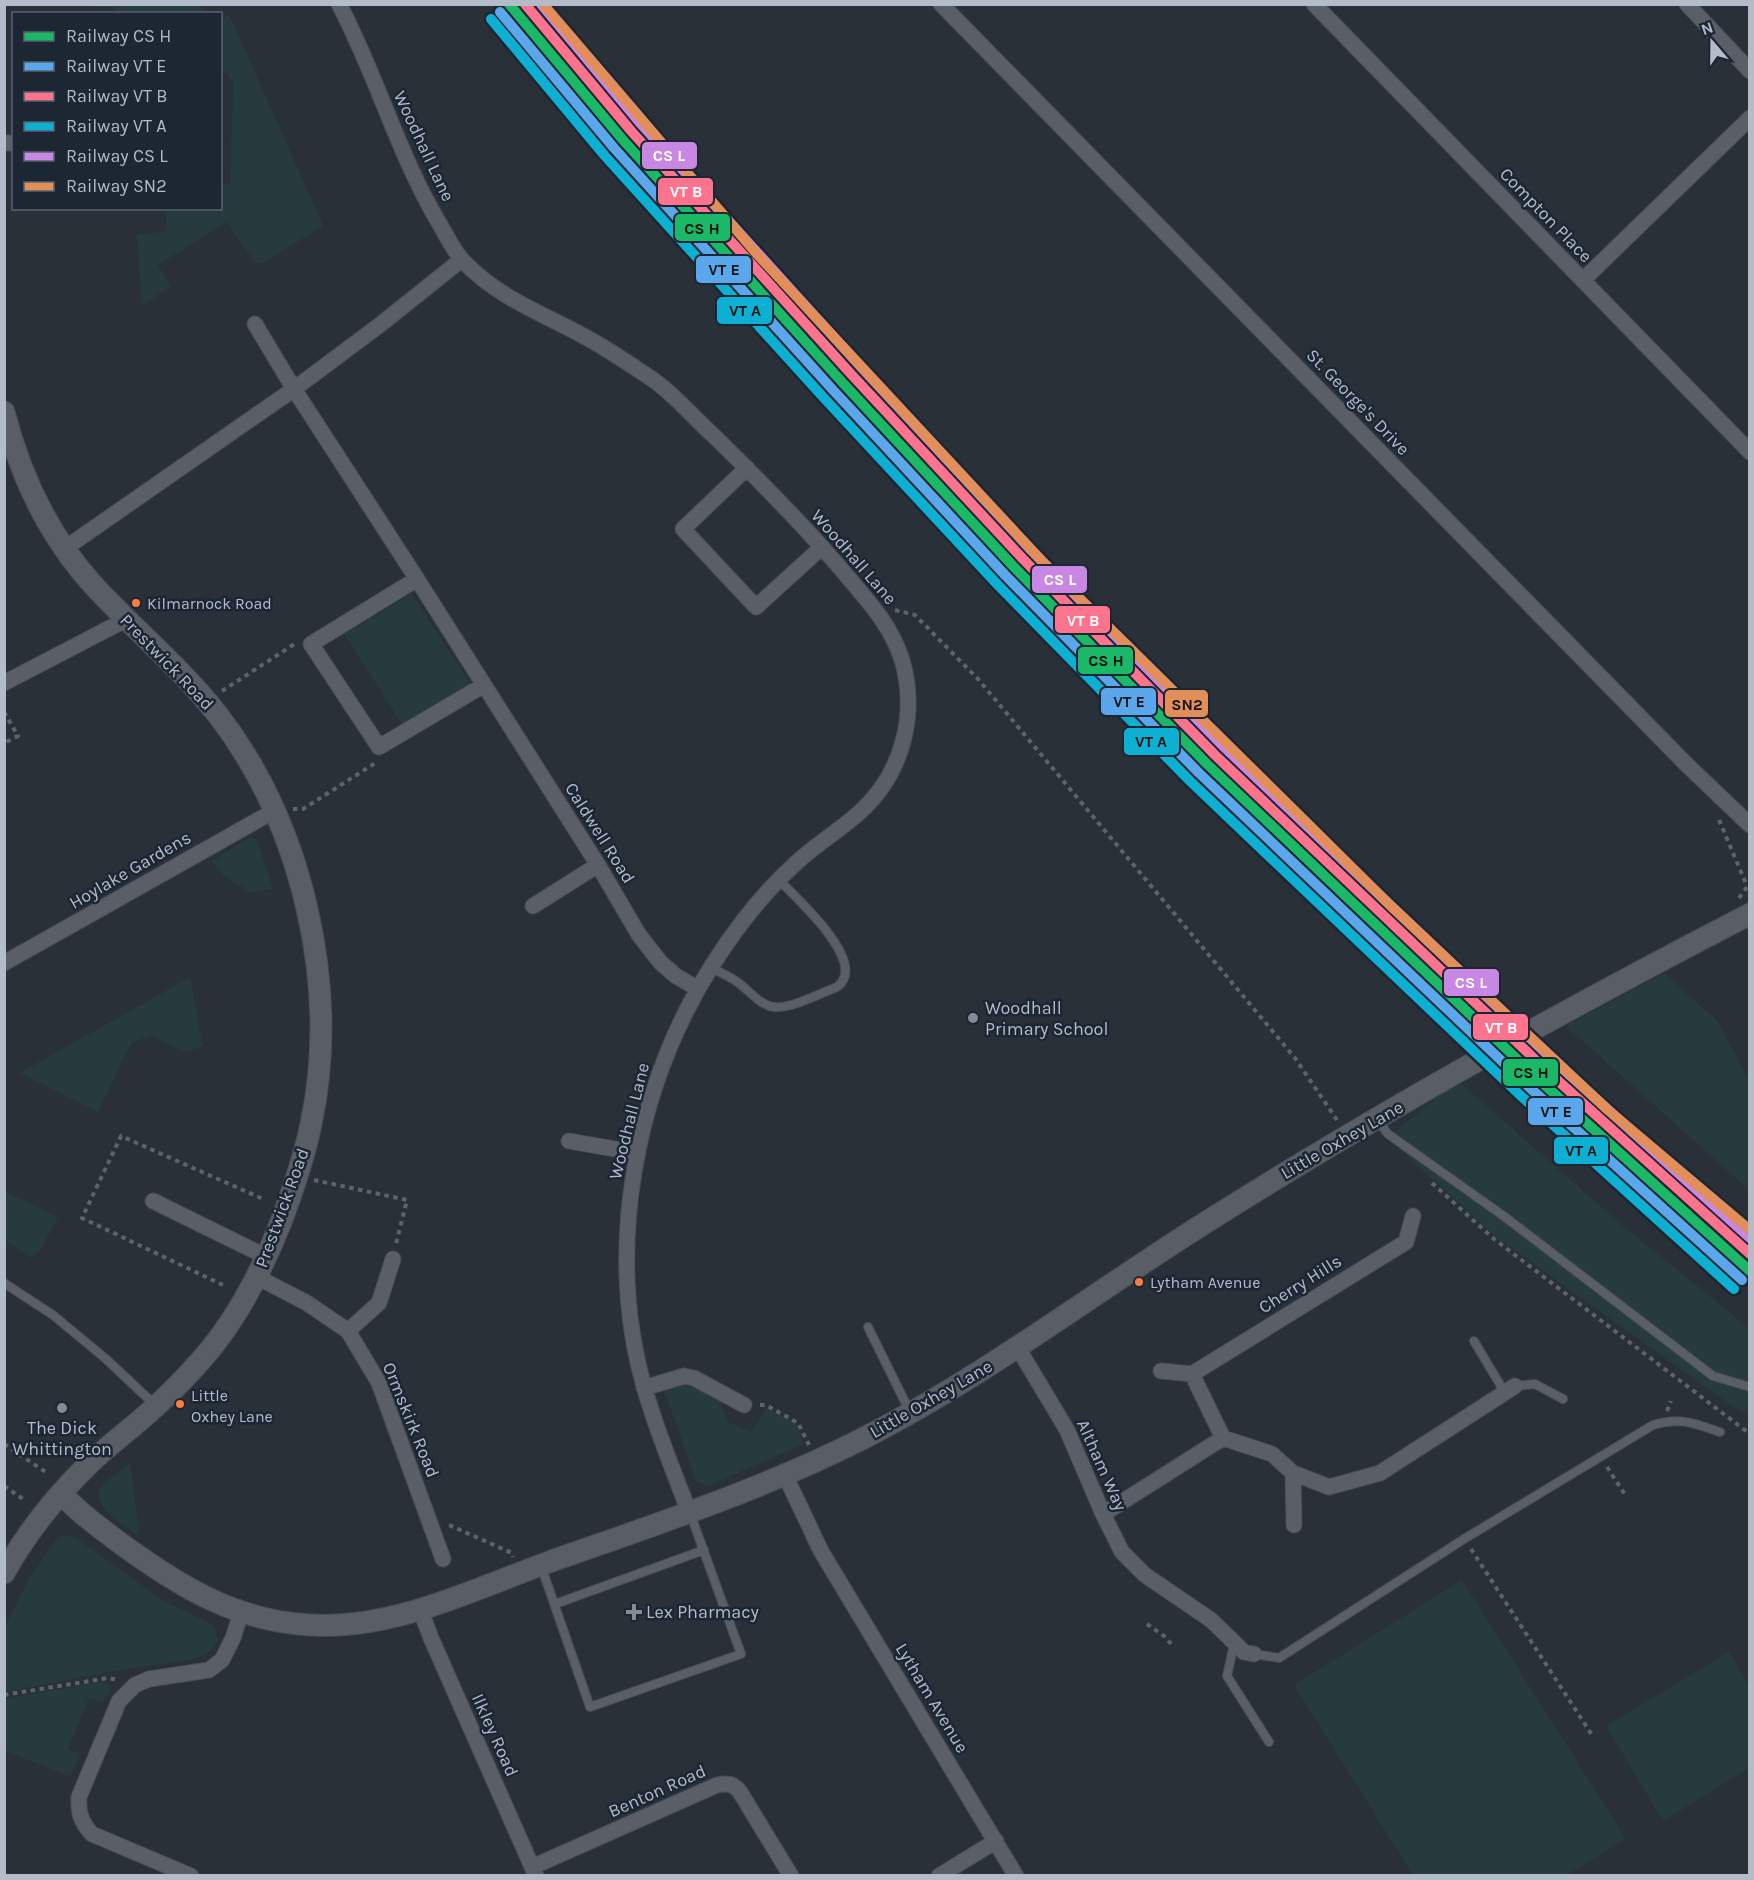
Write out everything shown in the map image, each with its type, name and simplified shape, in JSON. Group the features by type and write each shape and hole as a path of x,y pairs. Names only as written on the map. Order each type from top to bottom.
{"main road":[{"name":"Prestwick Road","path":"4,1573 15,1554 88,1464 156,1406 205,1356 257,1277 298,1176 312,1121 318,1068 319,990 316,956 300,881 274,810 234,739 206,701 179,670 93,585 64,549 23,475 5,416"},
{"name":"Little Oxhey Lane","path":"62,1494 78,1511 158,1571 198,1594 241,1613 277,1622 314,1625 358,1624 420,1609 689,1512 784,1475 857,1442 966,1382 1209,1220 1347,1136 1628,977 1749,914"}],"street":[{"name":"Woodhall Lane","path":"339,4 419,190 461,260 506,297 591,340 657,382 747,468 822,547 870,603 886,624 900,654 905,673 909,695 906,732 890,775 859,813 819,844 779,880 743,921 698,989 665,1058 651,1098 638,1153 629,1212 627,1263 634,1341 644,1388 689,1512"},
{"name":"St. George's Drive","path":"941,4 1685,763 1749,825"},
{"name":"Compton Place","path":"1314,4 1749,452"},
{"path":"1687,4 1749,71"},
{"path":"1582,280 1749,118"},
{"path":"64,549 294,389 461,260"},
{"name":"Caldwell Road","path":"255,324 294,389 598,865 650,951 676,976 698,989"},
{"path":"747,468 683,529 756,607 822,547"},
{"path":"417,579 311,644 379,747 484,685"},
{"path":"4,683 127,619"},
{"name":"Hoylake Gardens","path":"4,963 274,810"},
{"path":"533,906 598,865"},
{"path":"569,1141 638,1153"},
{"path":"153,1201 267,1257"},
{"name":"Cherry Hills","path":"1192,1374 1406,1242 1413,1216"},
{"path":"348,1332 379,1303 393,1259"},
{"name":"Ormskirk Road","path":"257,1277 307,1303 348,1332 379,1383 443,1559"},
{"name":"Altham Way","path":"1018,1348 1067,1430 1122,1552 1162,1588 1211,1620 1244,1652 1254,1654"},
{"path":"1161,1371 1192,1374 1222,1438 1272,1454 1293,1473 1329,1487 1380,1473 1510,1390"},
{"path":"644,1388 684,1376 694,1378 744,1406"},
{"path":"1103,1514 1222,1438"},
{"path":"1293,1473 1294,1525"},
{"name":"Lytham Avenue","path":"784,1475 826,1560 1016,1875"},
{"name":"Ilkley Road","path":"420,1609 534,1871"},
{"path":"191,1875 92,1834 83,1825 78,1811 79,1797 119,1701 135,1685 148,1679 209,1670 222,1660 233,1638 241,1613"},
{"name":"Benton Road","path":"534,1871 726,1783 740,1792 791,1875"},
{"path":"939,1875 996,1841"}],"lane":[{"path":"711,967 735,981 764,1004 773,1007 782,1007 837,987 843,982 847,969 838,946 779,880"},
{"path":"1376,1119 1388,1134 1505,1217 1713,1376 1749,1387"},
{"path":"4,1283 53,1315 106,1359 156,1406"},
{"path":"868,1327 910,1413"},
{"path":"1474,1341 1510,1390 1534,1384 1563,1399"},
{"path":"1254,1654 1279,1658 1464,1539 1653,1425 1685,1420 1720,1432"},
{"path":"540,1565 590,1707 741,1654 689,1512"},
{"path":"555,1604 704,1550"},
{"path":"1234,1644 1227,1676 1269,1742"}],"path":[{"path":"870,603 915,615 978,679 1295,1058 1347,1136"},
{"path":"206,701 299,641 311,644"},
{"path":"4,711 18,736 4,743"},
{"path":"274,810 303,808 377,762 379,747"},
{"path":"298,1176 406,1200 393,1259"},
{"path":"1426,1178 1494,1239 1749,1434"},
{"path":"744,1406 766,1405 798,1423 810,1447"},
{"path":"4,1443 47,1473"},
{"path":"1600,1456 1626,1496"},
{"path":"4,1486 23,1499"},
{"path":"431,1525 441,1522 512,1553 519,1573"},
{"path":"1464,1539 1592,1735"},
{"path":"1147,1624 1164,1636 1173,1646"},
{"path":"4,1695 108,1677 135,1685"}],"green space":[{"path":"90,5 200,5 205,12 115,12 115,7 91,7"},
{"path":"229,14 323,226 262,263 255,263 227,222 158,265 171,286 142,306 137,235 166,231 166,210 222,210 222,185 230,184 233,83 228,73 222,73 222,18"},
{"path":"412,594 472,686 404,727 344,634"},
{"path":"251,837 257,840 273,888 251,893 223,875 211,861"},
{"path":"1664,973 1718,1022 1749,1082 1749,1190 1566,1026"},
{"path":"190,977 203,1046 186,1052 151,1036 131,1043 98,1112 20,1073"},
{"path":"1457,1080 1623,1226 1749,1328 1749,1414 1736,1409 1495,1236 1388,1138"},
{"path":"4,1191 58,1217 42,1248 31,1258 5,1240"},
{"path":"688,1382 719,1399 728,1422 752,1432 766,1408 795,1423 804,1444 707,1486 696,1481 664,1390 670,1386"},
{"path":"130,1463 138,1534 105,1509 99,1495 102,1486"},
{"path":"64,1535 78,1539 162,1600 213,1625 218,1640 216,1644 206,1653 190,1660 120,1670 5,1692 5,1627 29,1579 58,1537"},
{"path":"1462,1580 1626,1839 1567,1875 1413,1875 1294,1685"},
{"path":"1729,1652 1749,1686 1749,1768 1663,1821 1606,1726"},
{"path":"102,1681 109,1684 111,1690 102,1702 89,1698 68,1749 80,1754 71,1777 5,1751 5,1699"}],"transit line":[{"path":"509,4 623,140 842,382 1014,567 1207,764 1537,1078 1750,1271"},
{"path":"525,4 632,132 851,374 1023,559 1215,755 1545,1069 1750,1254"},
{"path":"541,4 641,124 860,366 1031,550 1224,747 1553,1060 1750,1238"},
{"path":"500,12 614,148 833,390 1005,575 1199,773 1529,1087 1742,1280"},
{"path":"491,19 605,156 824,398 997,584 1190,781 1520,1095 1734,1289"}],"rail line":[{"name":"SN2","path":"543,4 756,253 1042,561 1392,907 1608,1110 1750,1230"}],"place":[{"name":"Kilmarnock Road","path":"136,603"},
{"name":"Woodhall Primary School","path":"973,1018"},
{"name":"Lytham Avenue","path":"1139,1282"},
{"name":"Little Oxhey Lane","path":"180,1404"},
{"name":"The Dick Whittington","path":"62,1408"},
{"name":"Lex Pharmacy","path":"634,1612"}]}
